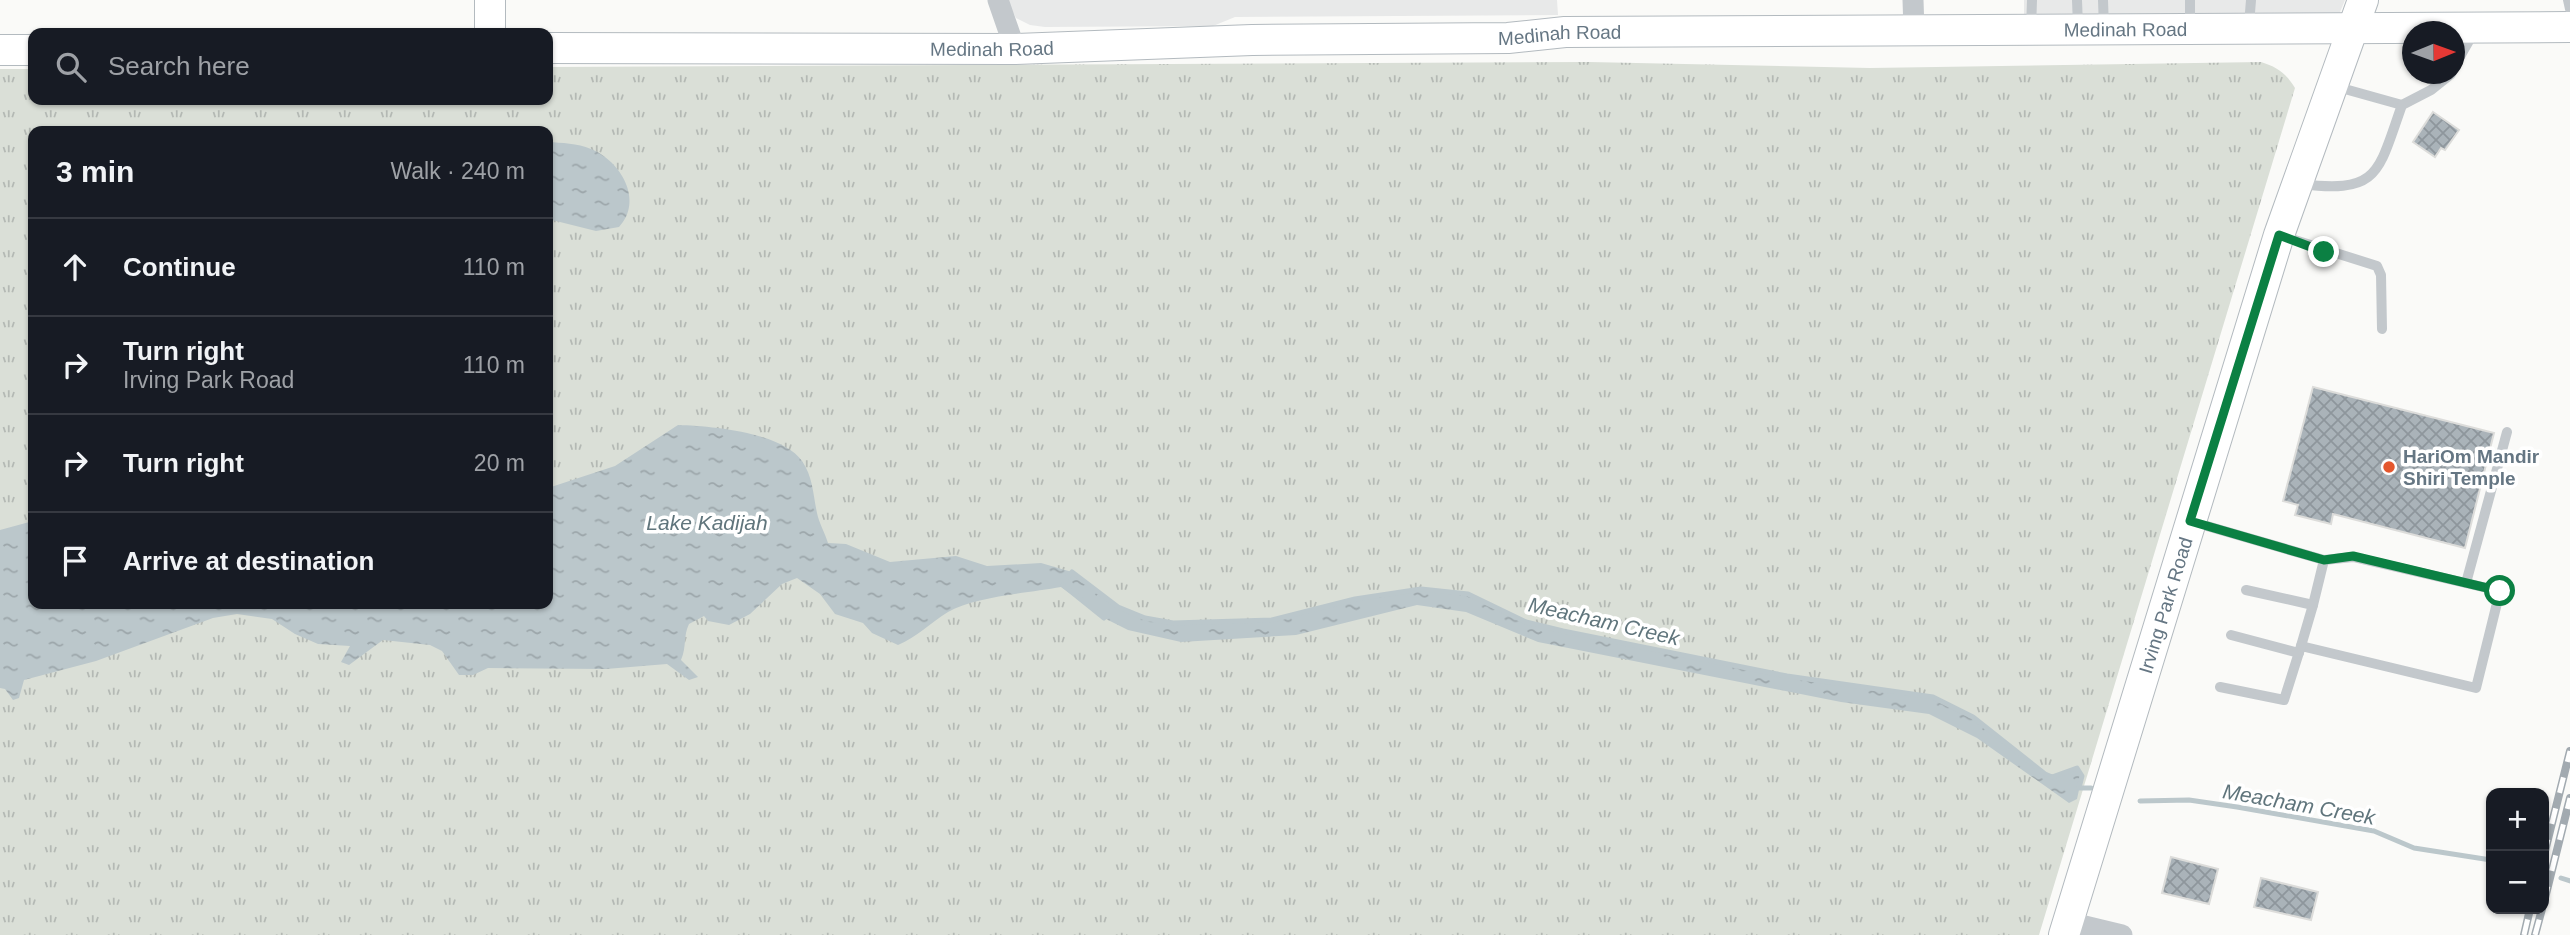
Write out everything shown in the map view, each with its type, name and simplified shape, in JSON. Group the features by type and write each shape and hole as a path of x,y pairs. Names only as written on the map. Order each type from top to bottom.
{"main road":[{"path":"490,0 490,28"},
{"name":"Medinah Road","path":"553,48 1015,49 1252,40 1508,38 1565,32 1914,30 2032,15 2091,14 2358,13 2477,27 2570,27"},
{"name":"Irving Park Road","path":"2066,928 2279,235 2358,13"},
{"path":"0,50 28,50"}],"street":[{"path":"998,0 1015,49"},
{"path":"1913,0 1914,30"},
{"path":"2066,928 2122,935"}],"lane":[{"path":"2568,0 2570,9"},
{"path":"2465,48 2477,27"},
{"path":"2297,183 2336,189 2365,182 2381,164 2402,105 2438,84"},
{"path":"2332,85 2402,105"},
{"path":"2279,235 2376,266 2381,275 2382,329"},
{"path":"2466,583 2507,432"},
{"path":"2190,521 2324,560 2353,556 2500,591 2476,688 2231,635"},
{"path":"2220,687 2284,700 2324,560"},
{"path":"2246,590 2313,605"}],"shaded area":[{"path":"1007,0 1557,0 1558,15 1235,17 1213,26 1045,27 1030,25 1016,18"},
{"path":"2024,0 2345,0 2338,17 2024,21"}],"green space":[{"path":"1589,62 1870,68 2261,62 2281,71 2295,88 2039,935 0,935 0,69 28,69 28,105 553,105 553,67"}],"water":[{"path":"553,142 575,144 602,155 620,172 626,183 629,206 626,217 619,227 596,231 553,220"},
{"name":"Lake Kadijah","path":"678,425 708,427 762,437 792,451 802,461 828,543 846,544 890,562 956,556 987,566 1041,563 1072,572 1118,607 1145,618 1173,623 1272,620 1355,599 1421,589 1468,594 1526,622 1563,631 1787,676 1933,697 1973,717 2045,774 2052,777 2077,768 2082,776 2077,799 2069,803 1977,738 1929,714 1841,702 1538,642 1466,612 1417,605 1296,635 1181,642 1128,630 1104,618 1061,587 973,602 948,612 898,645 872,633 863,623 835,614 820,594 797,578 782,584 750,614 729,625 708,621 704,616 689,624 681,660 698,677 689,680 667,664 606,669 488,668 473,675 459,675 442,651 430,645 383,640 349,665 341,662 350,646 318,644 295,634 272,619 237,614 213,618 96,661 24,680 19,698 13,700 5,689 0,688 0,530 28,522 28,609 553,609 553,486 615,466"}],"building":[{"path":"2433,112 2459,130 2445,150 2441,148 2435,157 2413,142"},
{"name":"HariOm Mandir Shiri Temple","path":"2313,387 2494,433 2465,548 2333,514 2331,524 2295,515 2298,505 2283,501"},
{"path":"2171,857 2218,869 2209,904 2162,893"},
{"path":"2261,878 2318,892 2311,920 2254,907"}],"waterway":[{"name":"Meacham Creek","path":"1068,577 1072,572 1118,607 1145,618 1173,623 1272,620 1355,599 1421,589 1468,594 1526,622 1563,631 1787,676 1933,697 1973,717 2045,774 2052,777 2077,768 2082,776 2079,788 2091,788"},
{"name":"Meacham Creek","path":"1063,585 1104,618"},
{"name":"Meacham Creek","path":"2140,801 2189,800 2237,807 2374,831 2414,848 2486,859"},
{"name":"Meacham Creek","path":"2561,878 2570,881"}],"railway":[{"path":"2545,851 2570,751"},
{"path":"2549,882 2570,798"},
{"path":"2524,935 2529,914"},
{"path":"2535,935 2541,914"}],"place":[{"name":"HariOm Mandir Shiri Temple","path":"2389,467"}],"route":[{"path":"2324,252 2279,235 2190,521 2324,560 2353,556 2500,591"}]}
